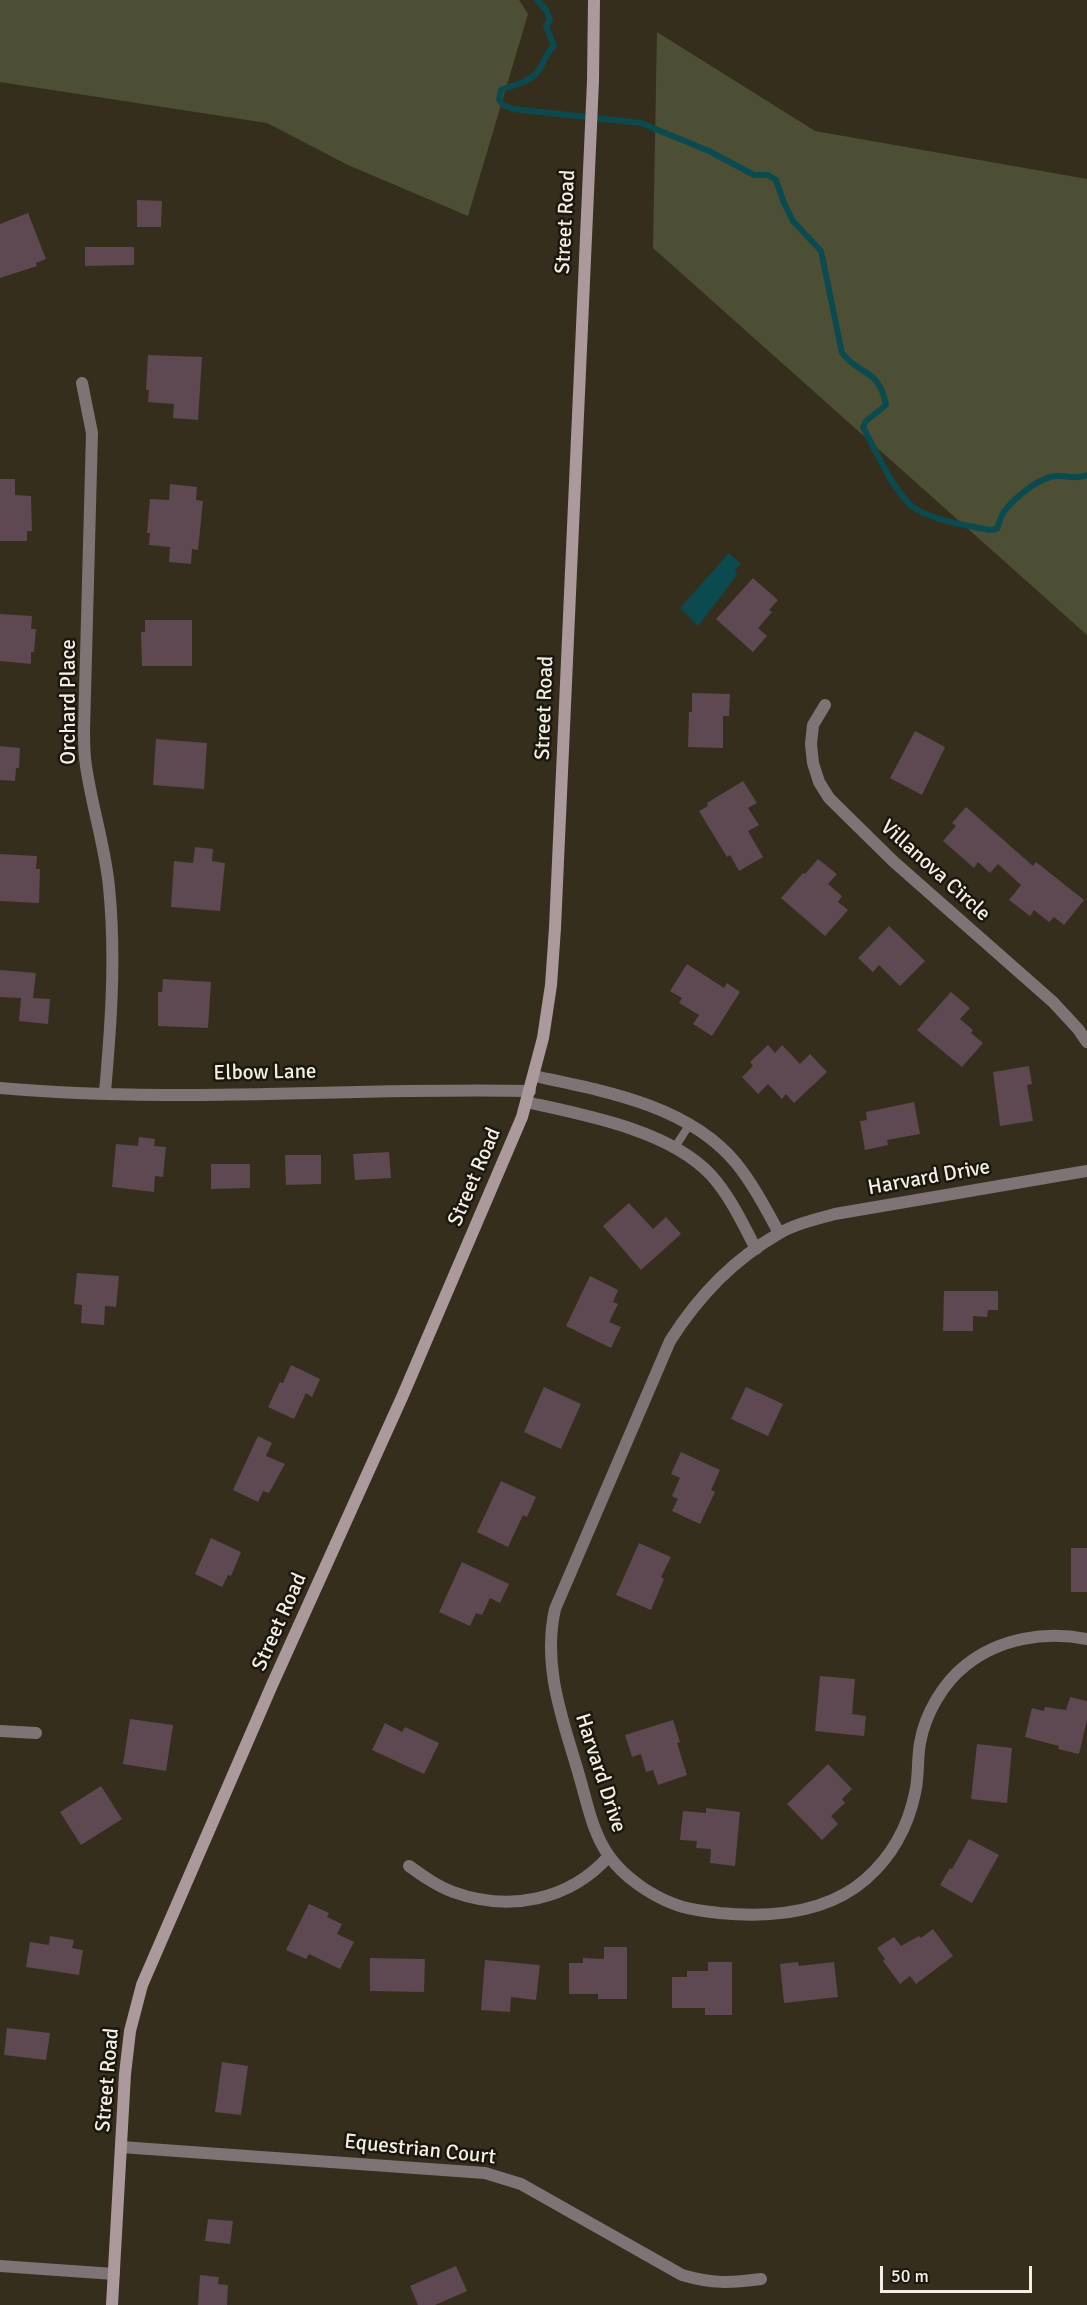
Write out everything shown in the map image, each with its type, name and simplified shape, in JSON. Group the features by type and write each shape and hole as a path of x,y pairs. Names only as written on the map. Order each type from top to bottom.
{"main road":[{"name":"Street Road","path":"112,2305 128,2053 135,2007 142,1985 272,1685 412,1373 528,1096 543,1038 551,985 554,940 591,128 594,0"}],"street":[{"name":"Orchard Place","path":"82,383 92,433 84,739 86,766 101,833 109,887 113,954 111,1022 105,1092"},
{"name":"Villanova Circle","path":"825,705 813,725 811,744 813,763 819,782 829,798 893,861 1053,1002 1087,1042"},
{"path":"534,1076 587,1088 661,1110 690,1124 706,1135 735,1162 750,1182 779,1233"},
{"name":"Elbow Lane","path":"0,1088 217,1094 385,1090 528,1096"},
{"path":"528,1096 665,1141 690,1156 720,1186 756,1249"},
{"name":"Harvard Drive","path":"1087,1172 835,1214 779,1233 706,1291 670,1341 555,1609 550,1667 554,1690 593,1824 609,1856 628,1877 675,1905 700,1911 736,1915 773,1914 804,1910 832,1901 867,1878 888,1856 907,1821 916,1791 920,1742 929,1714 943,1690 965,1666 990,1650 1018,1640 1047,1635 1087,1639"},
{"path":"0,1731 36,1733"},
{"path":"409,1866 435,1884 473,1897 499,1901 537,1899 559,1894 578,1884 598,1869 609,1856"},
{"name":"Equestrian Court","path":"121,2147 485,2173 521,2184 682,2275 703,2281 726,2283 761,2279"},
{"path":"0,2266 114,2274"}],"lane":[{"path":"675,1147 690,1124"}],"green space":[{"path":"0,0 519,0 528,14 468,216 348,165 267,123 0,82"},
{"path":"657,32 815,131 1087,179 1087,635 653,248"}],"water":[{"path":"729,553 741,564 735,569 737,575 698,626 680,608"}],"building":[{"path":"137,200 162,201 161,227 137,227"},
{"path":"28,213 46,259 36,263 37,266 0,278 0,224"},
{"path":"85,247 134,247 134,265 85,266"},
{"path":"148,355 202,357 198,420 173,418 174,404 148,402 149,390 146,390"},
{"path":"0,479 15,479 15,495 31,496 32,531 27,531 27,541 0,541"},
{"path":"170,484 197,487 196,500 203,501 198,550 192,549 191,564 169,562 170,547 149,545 150,533 147,533 150,499 169,500"},
{"path":"753,578 778,600 769,610 772,612 758,628 767,636 753,652 716,619"},
{"path":"0,614 32,616 31,629 36,629 31,664 0,661"},
{"path":"145,620 192,620 192,666 142,666 141,632 145,632"},
{"path":"692,693 730,694 729,716 723,716 723,748 688,747"},
{"path":"915,731 945,747 922,795 890,778"},
{"path":"156,739 207,743 204,789 153,785"},
{"path":"0,746 20,748 19,768 16,768 15,781 0,780"},
{"path":"743,781 757,803 748,808 759,825 748,831 763,857 739,871 730,855 727,857 699,811 708,806 707,803"},
{"path":"966,807 1033,866 1036,862 1084,900 1064,925 1054,917 1049,922 1034,910 1030,916 1009,900 1021,885 998,864 990,873 978,862 974,868 943,841 956,826 952,823"},
{"path":"195,847 213,849 212,861 225,863 220,911 171,907 174,861 193,863"},
{"path":"0,854 37,856 36,869 40,869 39,903 0,901"},
{"path":"818,859 837,874 828,884 842,896 838,902 848,910 825,936 781,898"},
{"path":"889,926 925,961 900,986 879,965 873,972 858,958"},
{"path":"687,964 724,988 727,983 740,992 712,1036 693,1024 699,1015 679,1003 682,998 670,991"},
{"path":"0,970 36,973 33,998 50,999 48,1024 19,1021 21,998 0,997"},
{"path":"163,979 211,982 208,1028 158,1026 158,992 162,992"},
{"path":"951,992 970,1008 960,1019 983,1043 962,1067 917,1030"},
{"path":"768,1045 775,1053 782,1045 800,1064 810,1054 827,1072 794,1103 786,1094 782,1099 768,1084 758,1094 742,1077 753,1066 750,1062"},
{"path":"1029,1066 1032,1084 1027,1085 1033,1121 1000,1126 993,1072"},
{"path":"914,1102 920,1134 887,1140 888,1145 865,1150 860,1121 867,1120 866,1112"},
{"path":"139,1137 155,1139 154,1146 166,1147 163,1177 155,1176 154,1192 112,1187 116,1144 138,1146"},
{"path":"389,1152 391,1178 355,1180 353,1154"},
{"path":"285,1155 321,1155 321,1184 286,1185"},
{"path":"211,1164 250,1164 250,1188 211,1189"},
{"path":"629,1203 653,1229 666,1217 681,1234 641,1270 603,1226"},
{"path":"77,1273 119,1276 116,1307 105,1306 104,1325 81,1323 82,1305 74,1304"},
{"path":"590,1276 618,1290 613,1302 618,1304 609,1322 621,1327 611,1348 566,1326"},
{"path":"944,1291 998,1291 998,1310 988,1310 987,1317 973,1316 973,1331 943,1331"},
{"path":"291,1365 320,1379 312,1397 306,1393 294,1419 268,1407"},
{"path":"544,1387 581,1404 561,1449 524,1432"},
{"path":"746,1387 783,1404 768,1436 731,1419"},
{"path":"258,1436 272,1443 266,1456 285,1464 269,1493 263,1491 258,1502 233,1490"},
{"path":"681,1452 720,1470 711,1490 715,1492 700,1524 672,1511 678,1499 672,1496 680,1478 671,1474"},
{"path":"501,1481 536,1497 527,1517 523,1515 508,1547 477,1532"},
{"path":"211,1538 241,1552 231,1576 228,1575 222,1587 195,1574"},
{"path":"639,1543 671,1557 661,1577 664,1579 651,1610 616,1595"},
{"path":"1071,1548 1087,1548 1087,1592 1071,1592"},
{"path":"462,1562 509,1584 500,1603 490,1598 482,1615 476,1613 470,1626 439,1612"},
{"path":"820,1676 855,1679 852,1714 866,1716 864,1736 815,1731"},
{"path":"1070,1697 1087,1701 1087,1720 1079,1754 1025,1737 1032,1708 1044,1711 1045,1707 1066,1710"},
{"path":"130,1719 173,1725 166,1771 123,1764"},
{"path":"673,1720 687,1775 658,1785 653,1770 646,1772 641,1754 632,1757 625,1735"},
{"path":"385,1723 402,1732 405,1727 439,1743 424,1774 372,1750"},
{"path":"977,1744 1012,1748 1007,1803 971,1799"},
{"path":"828,1764 852,1789 842,1799 845,1803 831,1816 838,1824 822,1840 787,1804"},
{"path":"101,1786 122,1819 81,1845 60,1812"},
{"path":"706,1808 740,1812 735,1866 710,1863 711,1849 696,1848 697,1841 680,1840 683,1811 706,1813"},
{"path":"969,1839 999,1855 972,1903 940,1885"},
{"path":"309,1904 329,1913 327,1917 342,1924 337,1934 354,1942 340,1969 309,1954 306,1959 286,1950"},
{"path":"933,1929 953,1956 916,1984 910,1976 900,1984 883,1961 885,1959 877,1948 894,1937 901,1946 919,1936 921,1938"},
{"path":"50,1936 74,1940 72,1948 83,1950 79,1975 26,1967 30,1942 49,1945"},
{"path":"604,1947 627,1947 627,1999 598,1999 598,1994 569,1994 569,1963 583,1963 583,1958 604,1959"},
{"path":"370,1958 425,1959 424,1992 370,1991"},
{"path":"485,1960 540,1965 536,2000 511,1997 510,2012 481,2010"},
{"path":"708,1962 732,1962 732,2015 705,2015 705,2008 672,2008 672,1977 687,1977 687,1971 708,1971"},
{"path":"798,1962 799,1966 834,1962 838,1997 784,2003 780,1964"},
{"path":"7,2028 50,2033 46,2060 4,2055"},
{"path":"222,2062 248,2066 241,2115 215,2112"},
{"path":"208,2219 233,2221 230,2244 205,2241"},
{"path":"456,2266 467,2291 435,2305 418,2305 410,2286"},
{"path":"200,2275 219,2277 218,2284 228,2285 227,2305 198,2305"}],"waterway":[{"path":"537,0 546,10 550,20 546,26 554,46 536,74 501,90 499,100 503,105 513,109 641,123 709,151 754,175 768,175 776,180 793,221 821,251 842,353 874,379 883,393 886,405 866,421 863,427 898,491 913,507 920,512 949,522 989,530 997,529 1002,515 1010,504 1037,483 1055,476 1087,475"}]}
